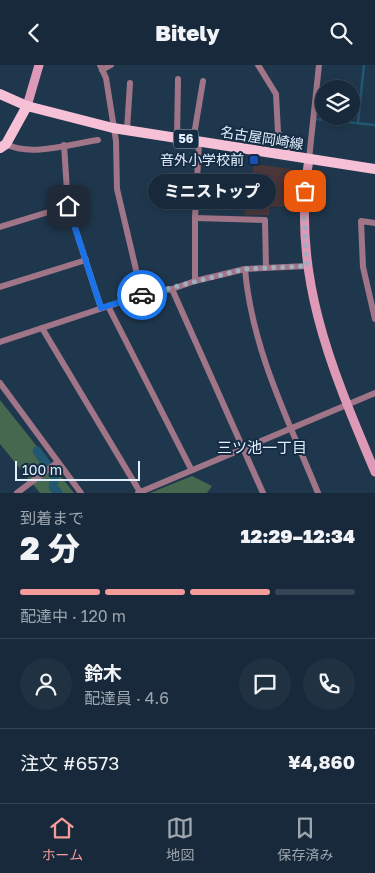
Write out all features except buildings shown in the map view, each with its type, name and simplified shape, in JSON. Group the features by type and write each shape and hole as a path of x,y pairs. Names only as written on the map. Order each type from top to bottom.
{"main road":[{"name":"名古屋岡崎線","path":"0,94 27,105 113,128 375,169"},
{"path":"3,146 27,105"}],"street":[{"path":"27,105 39,65"},
{"path":"111,65 101,68 106,78 116,141 117,189 142,295"},
{"path":"258,65 276,94 278,132 291,157"},
{"path":"319,65 304,211 307,266 318,323 346,404 375,472"},
{"path":"177,138 178,79"},
{"path":"195,281 196,141 203,81"},
{"path":"127,130 130,83"},
{"path":"3,146 28,151 98,140"},
{"path":"64,145 68,206 86,260 105,307 191,469"},
{"path":"0,227 68,206"},
{"path":"194,219 265,220 266,268"},
{"path":"375,223 360,221 366,282 375,319"},
{"path":"0,287 86,260"},
{"path":"0,342 142,295 172,289 195,281 245,269 307,266"},
{"path":"245,269 248,303 271,384 292,428 318,493"},
{"path":"172,289 263,493"},
{"path":"42,328 139,493 191,469 375,393"},
{"path":"0,383 56,463 81,493"},
{"path":"16,493 56,463"}],"shaded area":[{"path":"254,164 291,169 299,179 295,206 269,207 269,215 244,215"}],"green space":[{"path":"0,400 74,493 40,493 0,444"},
{"path":"192,476 212,486 207,493 150,493"}],"waterway":[{"path":"360,104 364,65"},
{"path":"360,123 375,125"},
{"path":"37,451 55,476 53,487 58,493"}],"way so far":[{"path":"142,295 172,289 195,281 245,269 307,266 304,218 305,191"}],"place":[{"name":"音外小学校前","path":"254,160"},
{"name":"ミニストップ","path":"305,191"}],"district":[{"name":"三ツ池一丁目","path":"262,448"}],"route":[{"path":"68,206 101,308 142,295"}]}
